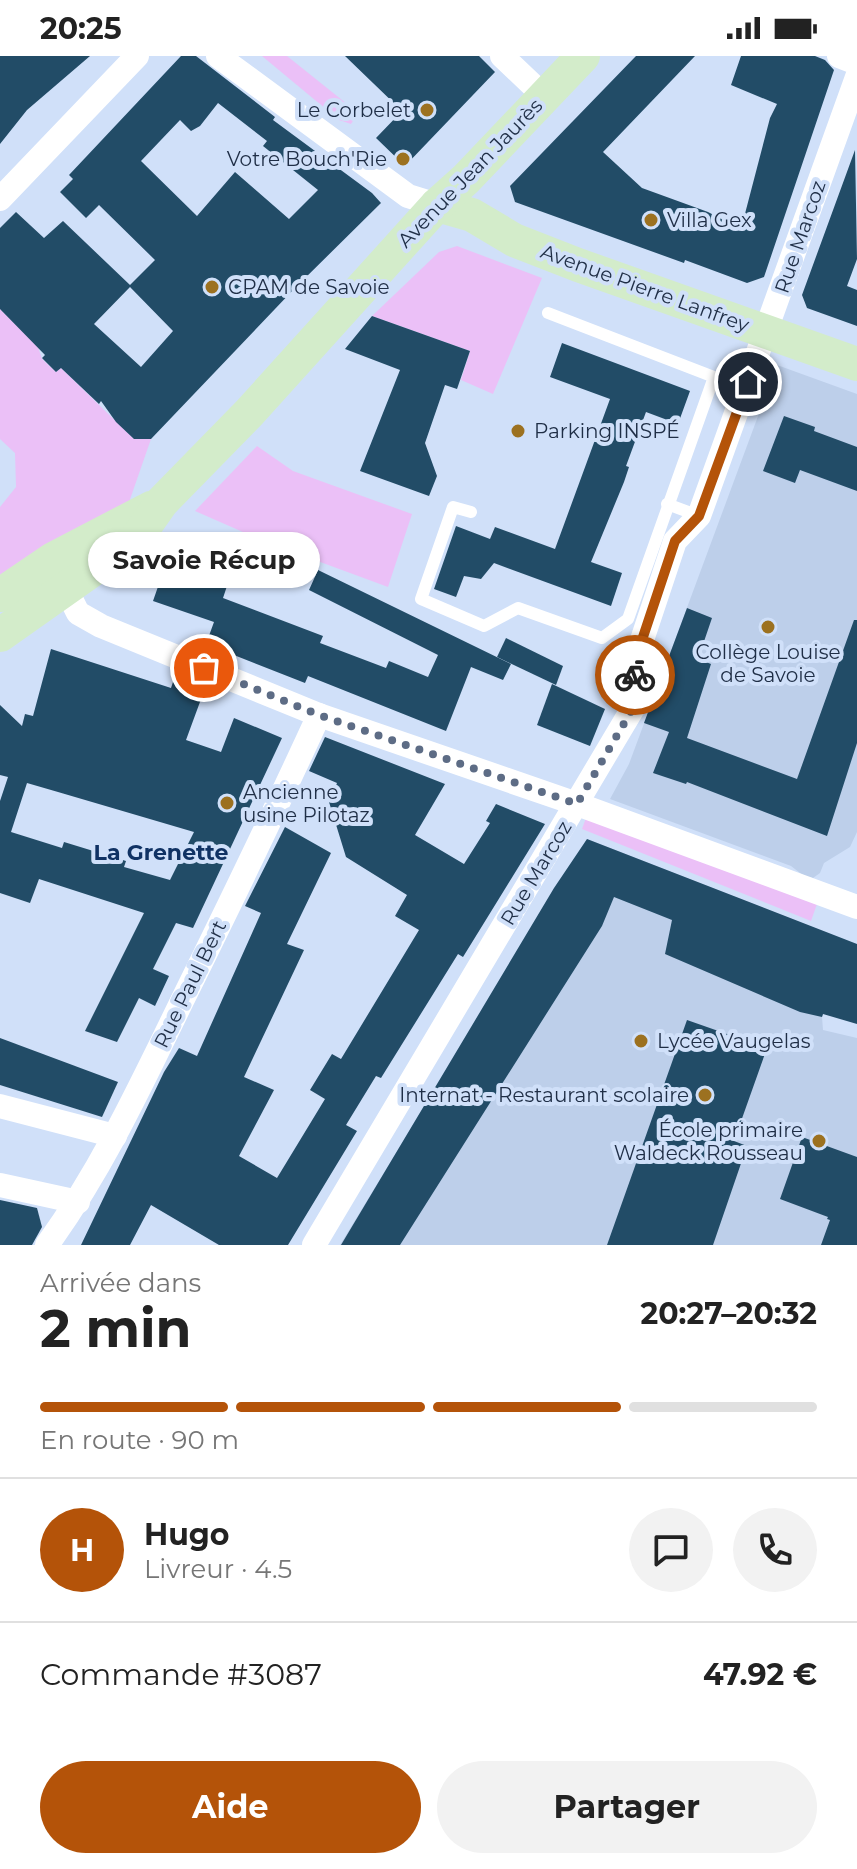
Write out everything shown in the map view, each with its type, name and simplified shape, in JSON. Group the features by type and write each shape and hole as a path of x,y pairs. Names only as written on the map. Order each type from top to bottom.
{"main road":[{"name":"Avenue Jean Jaurès","path":"59,574 127,533 162,502 249,413 437,205 466,179 583,56"},
{"name":"Avenue Pierre Lanfrey","path":"437,205 472,215 514,240 565,260 857,364"},
{"path":"0,595 59,574"},
{"path":"1,635 59,574"}],"street":[{"path":"0,199 137,56"},
{"path":"218,56 408,196 437,205"},
{"path":"502,56 544,96"},
{"path":"839,56 857,63"},
{"name":"Rue Marcoz","path":"314,1245 633,708 636,658 675,541 699,516 857,77"},
{"path":"59,574 78,613 101,626 319,715 577,804 857,907"},
{"name":"Rue Paul Bert","path":"47,1245 78,1202 115,1136 319,715"},
{"path":"0,1106 115,1136"},
{"path":"0,1185 78,1202"}],"lane":[{"path":"471,512 453,507 421,599 484,626 518,608 602,638 628,619 714,377 548,313"},
{"path":"667,504 699,516"}],"shaded area":[{"path":"262,56 287,56 352,108 356,116 351,124 339,120"},
{"path":"457,246 542,278 493,394 461,380 470,351 372,316 439,252"},
{"path":"0,309 38,347 42,359 56,372 61,368 134,439 151,439 127,508 0,587 0,507 16,487 15,453 0,439"},
{"name":"Collège Louise de Savoie","path":"777,365 857,394 857,832 850,847 824,863 820,873 813,878 804,876 791,866 610,799 629,764"},
{"path":"257,446 293,471 412,514 388,587 266,542 195,511"},
{"path":"587,815 817,904 811,921 582,829"},
{"name":"Lycée Vaugelas","path":"587,839 848,941 822,1017 823,1030 857,1038 857,1245 340,1245"}],"building":[{"path":"0,56 90,56 27,110 0,144"},
{"path":"181,56 196,56 381,203 151,439 134,439 116,422 101,401 99,404 61,368 56,372 42,358 45,355 0,309 0,228 16,212 44,238 63,221 130,285 155,260 99,205 86,218 60,192 73,179 69,175","holes":["218,103 267,141 263,146 318,190 289,219 235,172 197,216 141,161 180,120 191,131 200,126","130,287 173,331 141,367 94,324"]},
{"name":"Le Corbelet","path":"345,56 479,56 495,72 405,166 376,138 402,111"},
{"path":"636,56 695,56 603,152 642,188 708,212 741,229 770,118 777,104 731,85 741,56 815,56 825,60 834,70 764,277 747,283 515,202 510,186"},
{"path":"855,150 857,259 847,286 857,290 857,326 807,308 802,295"},
{"path":"372,316 470,351 457,389 445,385 425,443 437,476 429,496 360,471 400,370 345,349"},
{"path":"562,343 690,391 678,424 646,412 626,466 629,467 624,482 591,562 622,573 611,606 494,563 481,579 464,576 456,597 434,589 456,526 490,539 495,527 555,549 610,399 550,377"},
{"path":"784,416 857,447 857,491 800,470 795,483 763,471"},
{"path":"168,558 228,583 223,598 323,636 320,643 386,668 389,661 428,677 438,655 309,590 318,570 511,664 503,680 471,667 446,731 308,676 305,683 206,644 214,622 153,601"},
{"path":"687,608 712,618 698,659 711,664 687,738 797,779 854,620 857,620 857,743 827,836 687,782 653,773 669,732 644,723"},
{"path":"506,638 563,666 556,685 497,657"},
{"path":"51,649 171,688 174,679 204,691 186,740 221,752 234,718 282,738 193,928 176,923 153,969 169,976 155,1006 139,998 117,1042 85,1031 144,913 39,879 30,903 0,893 0,801 8,777 0,775 0,705 22,726 25,714 33,716","holes":["27,783 194,832 170,880 124,867 126,861 64,842 62,848 11,832"]},
{"path":"552,684 605,709 590,746 537,725"},
{"path":"325,737 445,784 415,835 464,864 490,823 486,821 496,804 545,824 463,957 458,954 381,1078 376,1076 346,1125 357,1131 288,1245 219,1245 151,1205 130,1245 81,1245 164,1072 179,1048 197,1056 261,913 245,906 285,827 331,853 287,944 304,950 244,1077 274,1090 239,1156 277,1178 325,1099 310,1090 332,1054 341,1059 419,930 395,916 407,895 346,857 329,802 337,783 309,771"},
{"path":"587,839 857,944 857,1024 823,1014 822,1017 800,1012 665,954 672,920 614,897 602,926 400,1245 341,1245 554,888"},
{"name":"Internat - Restaurant scolaire","path":"687,1020 767,1048 734,1141 747,1146 713,1245 607,1245"},
{"path":"0,1038 118,1082 102,1117 0,1085"},
{"path":"802,1137 857,1157 857,1245 821,1245 830,1220 828,1217 780,1199"},
{"path":"0,1200 37,1208 42,1227 32,1245 0,1245"}],"way so far":[{"path":"204,668 319,715 577,804 633,708 635,675"}],"place":[{"name":"Le Corbelet","path":"427,110"},
{"name":"Votre Bouch'Rie","path":"403,159"},
{"name":"Villa Gex","path":"651,220"},
{"name":"CPAM de Savoie","path":"212,287"},
{"name":"Parking INSPÉ","path":"518,431"},
{"name":"Collège Louise de Savoie","path":"768,627"},
{"name":"Savoie Récup","path":"204,668"},
{"name":"Ancienne usine Pilotaz","path":"227,803"},
{"name":"Lycée Vaugelas","path":"641,1041"},
{"name":"Internat - Restaurant scolaire","path":"705,1095"},
{"name":"École primaire Waldeck Rousseau","path":"819,1141"}],"district":[{"name":"La Grenette","path":"161,852"}],"route":[{"path":"635,675 636,658 675,541 699,516 748,382"}]}
